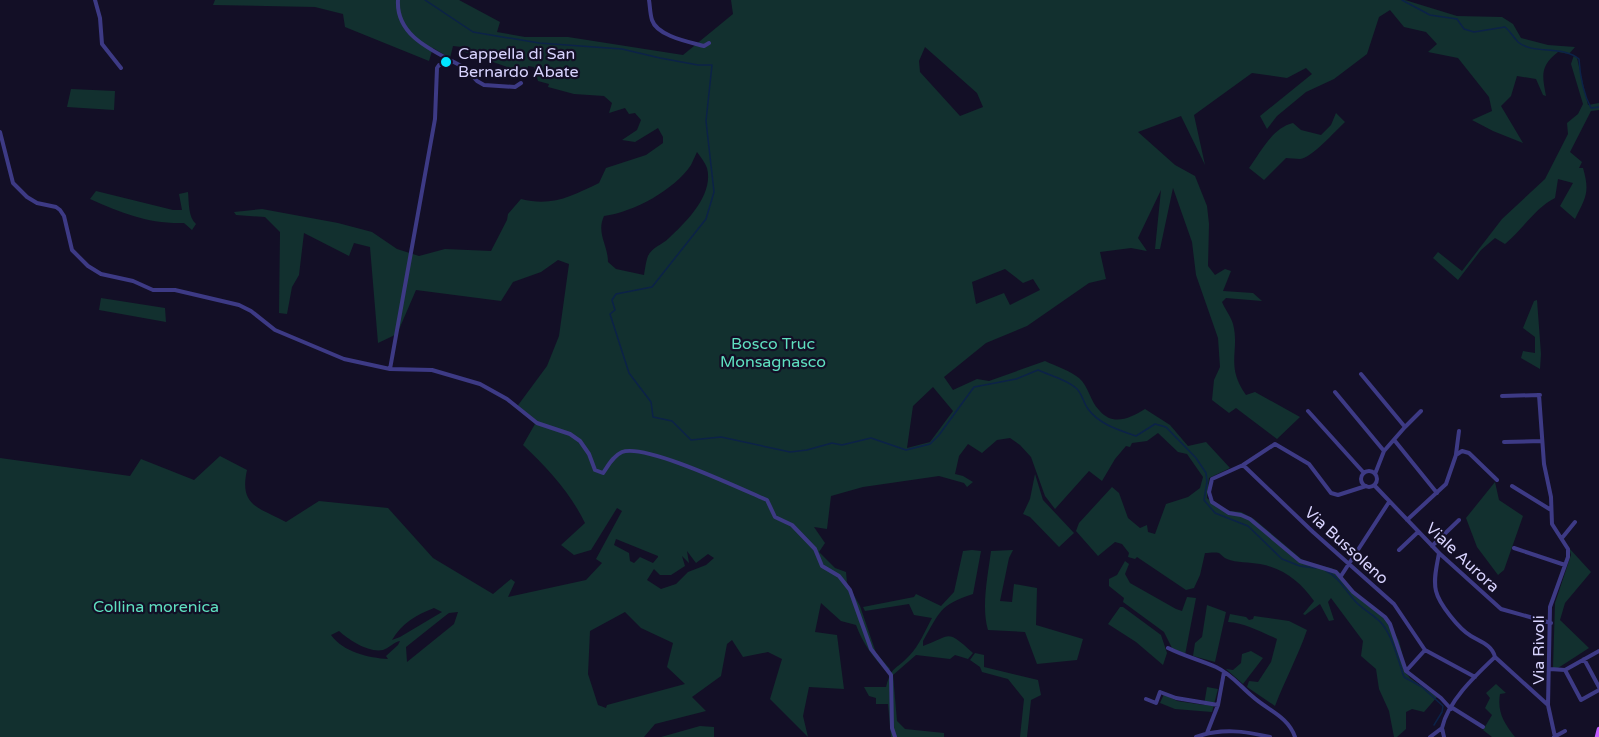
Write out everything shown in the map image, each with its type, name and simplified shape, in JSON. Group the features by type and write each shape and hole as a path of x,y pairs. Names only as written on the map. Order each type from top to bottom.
{"main road":[{"path":"1597,737 1599,729"}],"street":[{"path":"94,0 100,18 102,44 121,68"},
{"path":"398,0 401,20 411,35 423,45 465,68 480,84 515,87 521,83"},
{"path":"650,0 652,21 656,28 680,40 704,46 709,43"},
{"path":"390,369 435,119 437,68 439,64 449,65 452,61"},
{"path":"0,132 13,183 37,203 60,210 64,216 72,250 100,274 126,279 153,290 175,290 239,305 251,311 275,330 344,359 390,369 432,370 480,384 494,390 537,423 570,434 580,441 589,454 595,470 603,473 612,460 622,452 639,451 688,467 767,500 775,517 792,525 815,549 822,566 838,576 850,590 871,650 891,675 892,728 895,737"},
{"path":"1361,374 1405,427"},
{"path":"1335,392 1384,451"},
{"name":"Via Rivoli","path":"1502,396 1539,395 1552,524 1569,549 1550,607 1548,705 1554,737 1565,730"},
{"path":"1308,411 1364,473"},
{"path":"1421,411 1384,451 1375,474 1377,479 1374,485 1338,495 1331,493 1308,464 1275,444 1243,465 1212,479 1209,497 1216,506 1229,513 1241,514 1250,519 1300,561 1330,568 1341,576 1353,592 1385,617 1390,624 1406,671 1451,708 1483,727"},
{"path":"1407,520 1446,484 1456,455 1459,431"},
{"path":"1395,441 1437,493"},
{"path":"1504,442 1542,441"},
{"path":"1456,455 1462,451 1468,453 1497,480"},
{"name":"Via Bussoleno","path":"1243,465 1394,604 1425,650 1475,677"},
{"path":"1366,486 1361,480 1364,473 1369,471 1375,474"},
{"name":"Viale Aurora","path":"1374,485 1439,553 1501,609 1551,623"},
{"path":"1512,486 1552,510"},
{"path":"1341,576 1389,502"},
{"path":"1432,546 1459,520"},
{"path":"1562,538 1575,522"},
{"path":"1399,550 1418,532"},
{"path":"1514,548 1565,565"},
{"path":"1439,553 1436,592 1459,626 1492,649 1495,657 1548,705"},
{"path":"1168,648 1224,672 1236,680 1254,698 1273,709 1284,719 1295,737"},
{"path":"1406,671 1425,650"},
{"path":"1550,669 1565,670 1599,651"},
{"path":"1430,737 1442,728 1451,708 1475,677 1495,657"},
{"path":"1565,670 1581,700 1599,688 1584,659"},
{"path":"1207,733 1218,705 1224,672"},
{"path":"1146,699 1156,703 1160,692 1176,698 1218,705"},
{"path":"1442,728 1444,737"},
{"path":"1196,737 1230,730 1270,737"}],"green space":[{"name":"Bosco Truc Monsagnasco","path":"215,0 459,0 500,22 497,32 525,37 568,37 683,55 733,14 731,0 1405,0 1457,16 1502,17 1513,24 1521,38 1548,45 1575,47 1569,54 1558,52 1545,67 1543,77 1546,96 1543,95 1536,79 1517,76 1511,96 1501,106 1523,143 1472,120 1492,111 1489,97 1458,58 1428,52 1437,44 1426,32 1404,27 1390,10 1379,17 1367,54 1334,79 1306,92 1277,116 1267,129 1260,116 1312,74 1306,68 1287,78 1252,73 1194,115 1205,165 1181,116 1138,132 1175,165 1195,176 1207,206 1208,266 1215,275 1225,269 1231,271 1223,291 1253,293 1262,301 1226,298 1222,302 1233,324 1236,375 1246,395 1255,392 1300,417 1277,439 1236,408 1229,413 1212,400 1214,380 1220,367 1218,338 1196,275 1192,242 1173,188 1160,249 1155,249 1161,190 1138,238 1147,251 1131,248 1100,252 1106,279 1089,283 1027,326 986,343 944,377 953,390 977,379 989,381 1045,361 1079,378 1104,415 1116,420 1128,418 1145,409 1170,425 1188,446 1206,442 1230,468 1209,478 1207,498 1221,508 1241,512 1254,519 1306,563 1339,572 1353,591 1387,619 1399,641 1406,669 1403,669 1410,678 1437,697 1424,712 1412,709 1406,712 1406,729 1394,737 1389,711 1379,689 1376,669 1361,656 1363,641 1331,598 1328,602 1334,620 1329,621 1320,604 1305,615 1303,614 1314,601 1297,582 1284,572 1260,564 1231,560 1219,553 1205,553 1200,575 1194,588 1186,590 1137,557 1135,559 1128,557 1129,553 1122,544 1115,542 1098,556 1076,531 1079,523 1112,487 1119,493 1128,518 1140,528 1147,525 1148,532 1155,534 1166,504 1188,497 1200,488 1203,477 1187,454 1178,452 1158,433 1147,441 1132,443 1130,447 1126,446 1102,481 1089,471 1055,509 1045,496 1031,457 1010,438 997,440 982,453 968,444 959,456 955,474 973,482 967,487 964,483 939,476 863,487 831,496 827,529 814,527 825,543 819,552 835,568 846,572 847,583 860,606 876,653 890,669 887,672 873,656 856,625 841,621 821,603 815,632 837,635 844,689 809,687 803,716 808,737 770,699 782,659 768,652 743,657 732,640 727,644 721,676 692,697 706,711 655,724 644,737 0,737 0,458 130,476 141,459 194,480 220,456 247,470 246,491 253,504 286,522 319,501 388,508 433,558 493,594 511,579 515,582 508,597 586,580 602,563 596,559 622,511 617,508 591,550 574,555 561,545 585,523 558,481 523,445 535,424 516,408 547,366 559,336 569,264 558,260 541,272 513,282 501,301 416,290 397,334 378,343 370,247 354,243 349,256 304,233 299,275 292,287 287,314 279,313 280,232 265,217 236,215 234,212 262,209 338,223 372,232 397,249 419,256 445,249 491,251 508,214 521,199 542,202 562,199 599,183 606,168 646,155 663,143 663,137 658,128 635,142 622,140 637,130 641,120 635,113 629,114 625,108 609,113 612,103 604,96 574,94 548,87 549,84 538,81 534,67 528,66 527,74 462,51 462,47 453,46 450,58 433,48 429,61 345,27 343,14 315,7 213,5","holes":["925,47 977,93 983,107 960,116 920,72 919,61","697,152 707,168 706,188 697,207 676,232 650,253 644,275 616,269 608,262 601,228 604,216 628,210 664,191 691,165","1005,269 1023,283 1033,279 1040,290 1010,305 1004,293 976,304 972,282","933,387 953,411 930,442 907,448 913,406","616,539 658,556 653,563 640,557 634,563 630,561 629,553 614,545","687,551 696,563 708,554 714,558 706,565 688,572 676,584 661,589 647,580 654,569 660,575 671,575 685,566 682,556 689,563","434,608 442,612 392,640 405,624","458,612 454,624 407,662 406,647 449,613","625,612 641,628 673,643 667,667 685,684 607,705 606,708 598,705 588,674 590,631","339,631 372,650 383,650 400,641 386,656 388,659 365,655 342,646 331,635"]},
{"path":"1574,55 1577,58 1588,105 1599,103 1599,110 1591,111 1570,152 1582,162 1579,168 1583,168 1586,183 1584,200 1575,219 1560,206 1573,183 1558,179 1555,198 1541,207 1505,244 1495,238 1481,250 1458,280 1433,258 1438,252 1462,271 1502,219 1545,179 1568,134 1567,123 1578,114 1583,104 1571,64"},
{"path":"71,89 115,91 114,110 67,107"},
{"path":"1336,113 1345,122 1311,154 1300,159 1286,158 1264,180 1249,168 1268,141 1279,130 1293,123 1301,130 1321,135 1331,125"},
{"path":"96,191 173,210 182,210 179,194 188,192 190,213 196,224 192,230 184,223 147,220 124,213 90,199"},
{"path":"101,298 165,308 166,322 99,310"},
{"path":"1537,300 1540,369 1521,358 1523,351 1535,353 1535,337 1523,328 1534,301"},
{"path":"1035,474 1043,500 1074,533 1059,547 1030,517 1023,514 1030,499"},
{"path":"1495,482 1499,500 1523,516 1504,570 1498,575 1477,547 1466,518"},
{"path":"1569,548 1591,572 1565,603 1560,620 1589,648 1558,668 1553,668 1555,603 1571,555"},
{"path":"1013,550 1009,558 1000,601 1012,602 1014,584 1037,588 1036,625 1083,639 1077,660 1037,664 1025,632 988,630 985,601 991,551"},
{"path":"963,551 981,551 973,594 953,602 942,611 923,641 923,646 948,636 953,637 973,653 968,659 955,655 950,659 916,655 893,675 897,721 905,729 944,733 944,737 891,737 888,704 876,704 876,698 869,696 864,687 886,687 892,671 916,648 932,618 914,615 909,604 865,611 863,607 914,597 916,594 941,606 954,592"},
{"path":"1125,561 1129,564 1125,574 1130,583 1176,609 1182,611 1187,597 1196,598 1185,655 1172,648 1164,632 1123,602 1124,598 1109,586 1109,579 1117,575"},
{"path":"1207,605 1226,612 1215,662 1193,656 1195,643 1202,637"},
{"path":"1120,607 1161,635 1167,653 1163,665 1136,642 1108,624"},
{"path":"1230,614 1246,617 1249,620 1254,616 1289,621 1307,630 1275,706 1247,687 1249,681 1258,682 1271,662 1277,639 1247,626 1228,622"},
{"path":"1251,651 1263,658 1243,684 1226,669 1233,670 1241,663 1242,654"},
{"path":"975,653 984,655 984,667 1038,680 1041,695 1031,700 1027,737 1020,737 1024,699 1008,679 982,672 980,667 970,660"},
{"path":"1496,684 1506,693 1500,694 1501,712 1515,737 1492,737 1483,730 1492,715 1485,708 1490,698 1486,693"},
{"path":"1207,687 1218,689 1212,712 1175,709 1160,703 1164,694 1177,701 1204,705"},
{"path":"700,726 714,727 714,737 661,737"}],"waterway":[{"path":"425,0 473,32 539,43 622,49 698,65 712,65 706,121 714,192 706,219 652,287 616,294 612,300 615,310 610,314 629,373 651,402 653,417 672,421 691,440 721,437 790,452 832,443 842,445 871,438 906,450 930,444 974,387 1016,379 1038,370 1076,388 1092,414 1103,423 1116,429 1136,436 1155,424 1166,427 1196,458 1206,473 1204,500 1215,513 1248,526 1282,559 1300,566 1316,568"},
{"path":"1402,0 1430,15 1457,19 1464,29 1474,32 1505,27 1524,46 1572,55 1579,59 1582,84 1591,108 1599,107"},
{"path":"1326,571 1338,580 1358,604 1383,625 1393,644 1404,677 1422,687 1443,706 1434,725"}],"place":[{"name":"Cappella di San Bernardo Abate","path":"446,62"}],"park label":[{"name":"Collina morenica","path":"156,606"}]}
